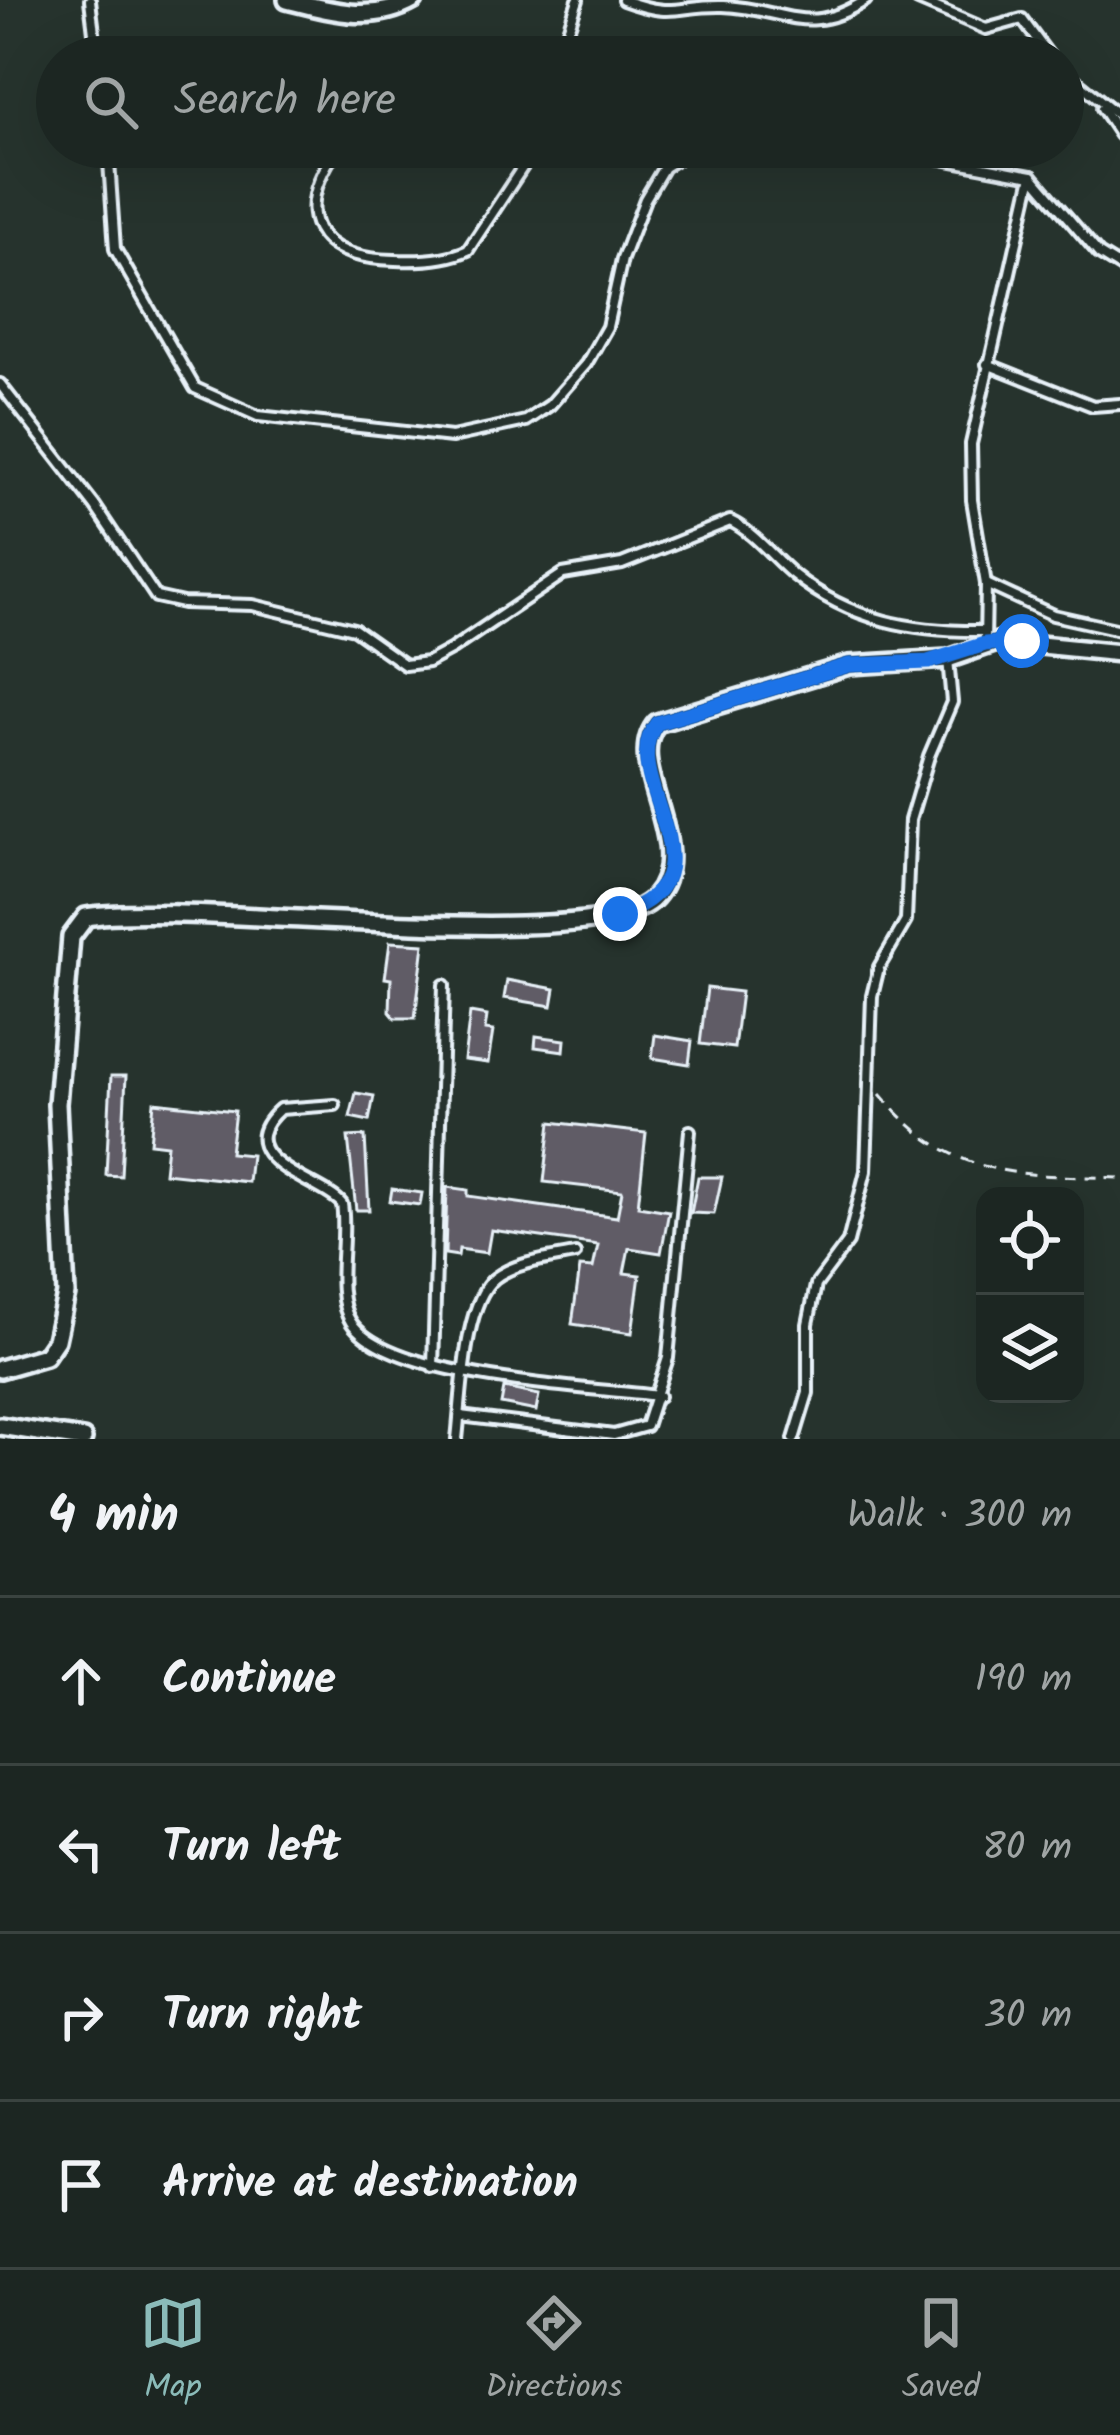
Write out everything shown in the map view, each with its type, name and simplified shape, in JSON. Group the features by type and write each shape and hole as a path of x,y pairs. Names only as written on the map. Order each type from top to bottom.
{"street":[{"path":"287,0 382,13 414,0"},
{"path":"0,1369 45,1356 62,1320 68,1256 58,1082 71,937 86,917 190,910 422,924 574,922 620,914 645,906 666,880 667,835 648,756 649,734 657,723 849,665 948,659 985,637 1120,653"},
{"path":"0,1426 83,1439"}],"lane":[{"path":"90,0 94,36"},
{"path":"566,36 578,0"},
{"path":"623,0 665,14 724,6 808,22 841,16 866,0"},
{"path":"918,0 986,29 1022,20 1034,36"},
{"path":"1084,89 1120,116"},
{"path":"1102,106 1120,135"},
{"path":"109,168 115,249 195,388 258,416 452,437 526,421 550,405 586,364 607,327 622,259 645,199 663,168"},
{"path":"329,168 312,205 326,244 364,260 412,261 468,250 522,168"},
{"path":"990,168 1032,176 1099,254 1120,267"},
{"path":"0,384 156,597 183,603 253,605 354,629 405,665 415,666 452,649 563,574 622,564 730,521 792,574 844,608 911,629 985,637 986,584 970,469 987,364 1032,176"},
{"path":"987,364 1094,406 1120,404"},
{"path":"986,584 1053,615 1120,630"},
{"path":"794,1439 808,1394 816,1285 848,1242 866,1171 875,982 906,921 910,820 955,688 948,659"},
{"path":"434,1367 444,986"},
{"path":"334,1105 280,1109 266,1133 269,1154 280,1169 323,1188 342,1204 345,1307 351,1322 390,1353 434,1367 659,1396"},
{"path":"460,1416 633,1433 654,1414 680,1262 690,1131"},
{"path":"457,1439 482,1291 497,1276 524,1265 575,1254"}],"path":[{"path":"867,1079 895,1112 958,1161 981,1168 1120,1178"}],"building":[{"path":"390,942 424,944 415,1018 395,1018 390,1012 391,979 385,978"},
{"path":"507,980 555,989 552,1006 504,998"},
{"path":"707,988 741,992 734,1048 700,1044"},
{"path":"470,1013 487,1016 485,1030 493,1031 488,1063 464,1060"},
{"path":"655,1035 692,1041 689,1064 652,1058"},
{"path":"536,1036 565,1040 564,1051 535,1047"},
{"path":"111,1076 126,1076 121,1176 106,1175"},
{"path":"356,1093 374,1096 369,1121 350,1117"},
{"path":"154,1102 235,1111 230,1153 251,1155 248,1182 164,1173 167,1145 150,1143"},
{"path":"551,1122 646,1133 638,1206 669,1211 661,1253 629,1248 624,1273 640,1275 632,1333 572,1324 580,1267 593,1268 598,1245 491,1230 487,1253 459,1249 458,1256 445,1254 447,1187 468,1190 468,1196 617,1217 622,1191 544,1182"},
{"path":"365,1136 369,1210 356,1210 348,1137"},
{"path":"698,1177 722,1177 714,1214 691,1213"},
{"path":"392,1189 422,1193 420,1205 390,1201"},
{"path":"504,1388 539,1395 536,1411 501,1404"}],"route":[{"path":"620,914 645,906 666,880 667,835 647,745 657,723 849,665 928,662 985,644 1022,641"}]}
